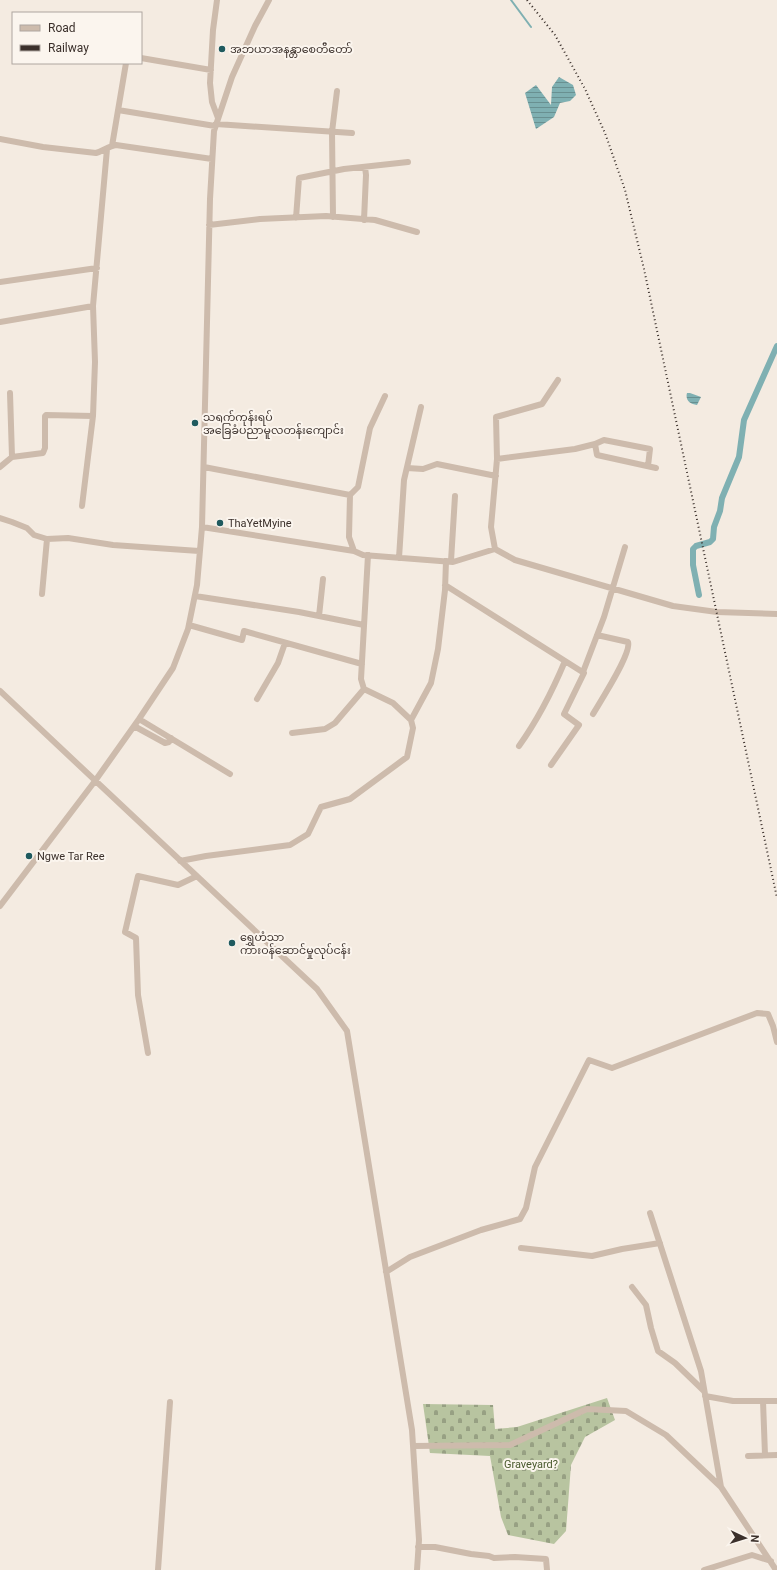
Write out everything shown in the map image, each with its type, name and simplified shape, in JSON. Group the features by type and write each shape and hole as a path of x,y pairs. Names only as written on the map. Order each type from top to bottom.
{"street":[{"path":"216,123 210,84 213,30 217,0"},
{"path":"0,906 95,781 134,726 173,668 189,625 195,596 202,527 209,225 214,131 232,77 255,26 269,0"},
{"path":"142,58 211,70"},
{"path":"82,506 94,416 95,362 93,306 109,147 118,110 126,64"},
{"path":"333,217 332,132 337,91"},
{"path":"118,110 216,123 352,134"},
{"path":"0,139 43,147 96,153 116,145 212,160"},
{"path":"296,218 299,178 333,171 408,162"},
{"path":"364,220 365,167"},
{"path":"209,225 260,219 333,217 375,220 417,232"},
{"path":"0,282 97,268"},
{"path":"0,322 93,306"},
{"path":"495,549 491,527 497,459 496,417 542,404 558,380"},
{"path":"10,393 12,457"},
{"path":"354,551 349,537 350,495 358,487 370,428 385,396"},
{"path":"399,558 404,480 421,407"},
{"path":"0,467 12,457 38,454 44,451 46,415 94,416"},
{"path":"497,459 576,449 604,440 650,450 648,466"},
{"path":"595,444 597,456 656,468"},
{"path":"407,468 423,469 437,464 496,476"},
{"path":"204,467 350,495"},
{"path":"411,720 431,683 438,649 455,496"},
{"path":"0,518 22,526 34,534 47,539 68,538 113,544 200,551"},
{"path":"202,527 354,551 363,555 399,558 448,561 495,549 515,560 673,606 717,612 777,614"},
{"path":"42,594 47,539"},
{"path":"551,765 579,725 564,714 583,672 597,635 625,548"},
{"path":"180,861 206,856 290,845 308,834 321,807 350,799 407,757 413,728 411,720 393,703 364,689 361,679 368,555"},
{"path":"319,616 323,579"},
{"path":"445,585 583,672"},
{"path":"195,596 319,616 364,625"},
{"path":"189,625 242,640 244,631 362,664"},
{"path":"593,714 620,668 630,645 628,642 597,635"},
{"path":"257,699 278,663 284,643"},
{"path":"519,746 534,726 550,696 565,661"},
{"path":"292,733 324,729 335,723 364,689"},
{"path":"0,691 317,989 347,1031 412,1430 418,1547 416,1570"},
{"path":"139,718 230,774"},
{"path":"134,726 164,743 169,742 171,738"},
{"path":"148,1053 138,995 136,938 125,932 138,876 178,885 197,876"},
{"path":"386,1272 410,1257 481,1230 520,1219 526,1208 535,1167 589,1060 612,1068 757,1013 768,1014 777,1042"},
{"path":"650,1213 701,1371 721,1487"},
{"path":"521,1248 592,1256 622,1249 660,1243"},
{"path":"632,1287 646,1305 650,1328 658,1351 675,1363 705,1394 733,1401 777,1401"},
{"path":"763,1401 765,1455"},
{"path":"158,1570 170,1402"},
{"path":"413,1446 510,1445 587,1409 626,1411 666,1435 721,1487 776,1570"},
{"path":"748,1456 777,1455"},
{"path":"418,1547 435,1547 494,1558 515,1557 546,1559 547,1570"},
{"path":"704,1570 752,1555 771,1561"}],"green space":[{"name":"Graveyard?","path":"607,1398 615,1420 585,1437 571,1465 566,1531 554,1544 508,1535 501,1517 490,1456 430,1453 423,1404 493,1405 495,1429 517,1427"}],"water":[{"path":"559,77 573,85 576,95 570,101 560,103 554,117 536,129 525,93 536,85 551,105 552,87"},
{"path":"687,393 701,397 697,405 692,404 689,401 687,398"}],"waterway":[{"path":"511,0 531,27"},
{"path":"699,595 693,565 693,549 696,546 710,542 713,539 714,527 720,511 722,498 739,457 744,420 777,346"}],"railway":[{"path":"527,0 555,35 585,89 605,133 625,190 644,269 777,898"}],"place":[{"name":"အဘယာအနန္တာစေတီတော်","path":"222,49"},
{"name":"သရက်ကုန်းရပ် အခြေခံပညာမူလတန်းကျောင်း","path":"195,423"},
{"name":"ThaYetMyine","path":"220,523"},
{"name":"Ngwe Tar Ree","path":"29,856"},
{"name":"ရွှေဟံသာ ကားဝန်ဆောင်မှုလုပ်ငန်း","path":"232,943"}]}
